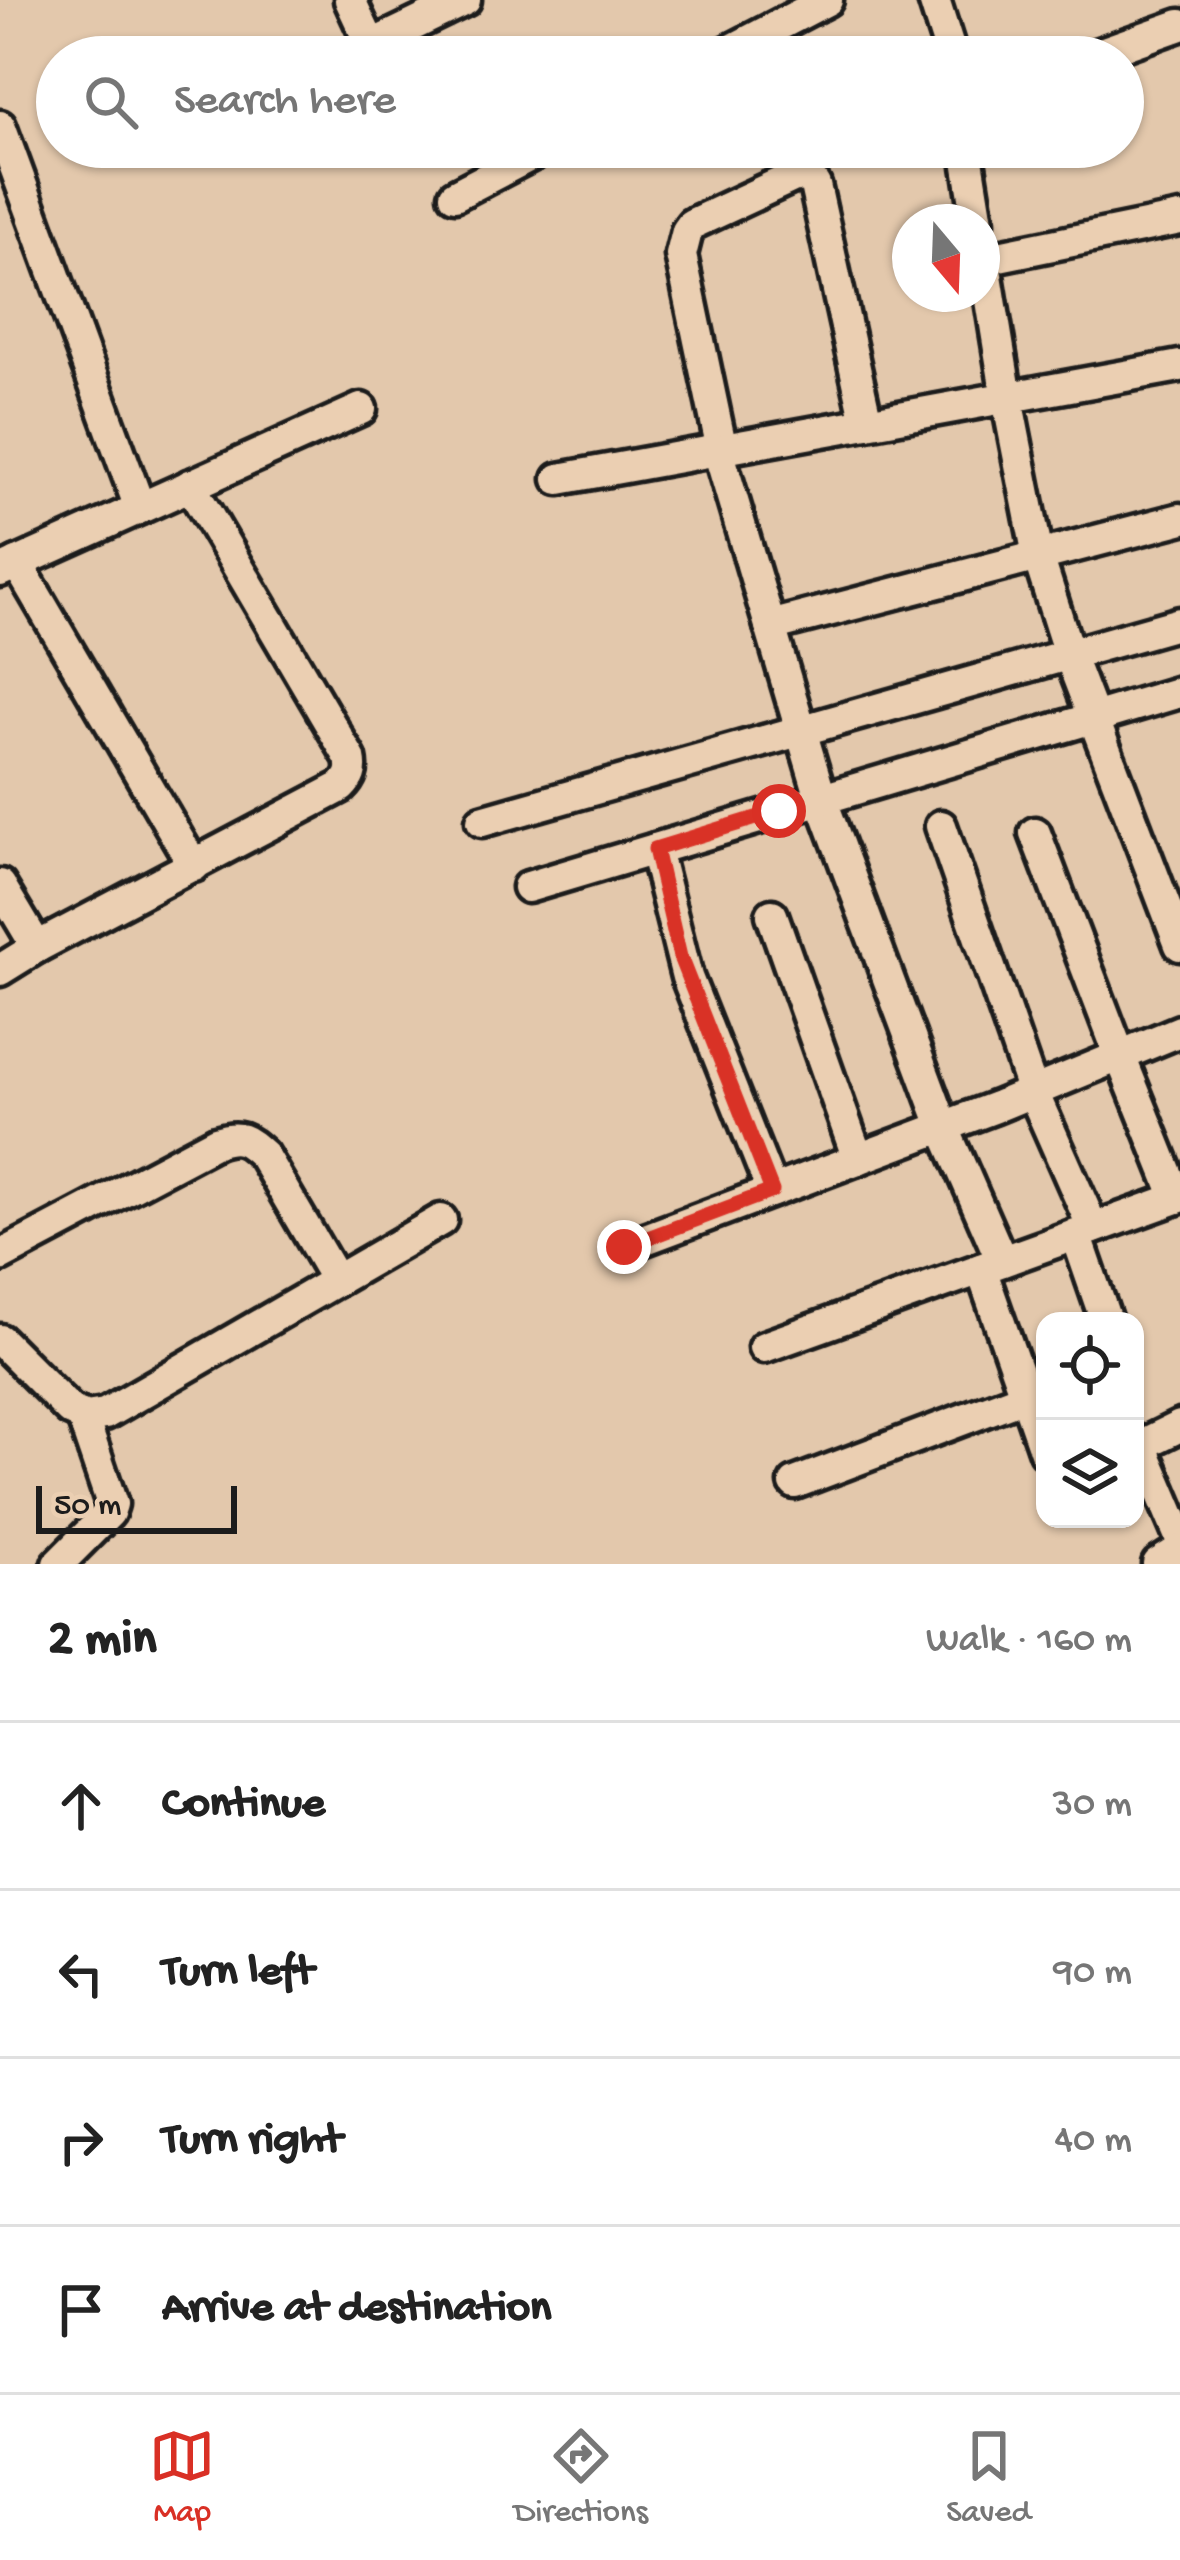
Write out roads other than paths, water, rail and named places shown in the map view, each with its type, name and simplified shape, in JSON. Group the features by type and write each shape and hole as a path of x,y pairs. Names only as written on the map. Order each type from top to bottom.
{"street":[{"path":"350,0 367,36"},
{"path":"391,36 465,0"},
{"path":"758,36 826,0"},
{"path":"934,0 945,36"},
{"path":"1144,38 1180,25"},
{"path":"0,126 140,508"},
{"path":"455,195 507,168"},
{"path":"969,168 975,204"},
{"path":"867,423 811,179 797,176 692,224 681,255 720,450 770,626 821,798 944,1126 1030,1381 1038,1420"},
{"path":"1000,249 1180,219"},
{"path":"993,312 1038,556 1069,654 1180,945"},
{"path":"559,479 1180,366"},
{"path":"194,866 9,567 362,409"},
{"path":"0,970 341,787 353,769 190,485"},
{"path":"770,626 1180,519"},
{"path":"482,821 1180,622"},
{"path":"528,887 1180,692"},
{"path":"941,826 1085,1231 1104,1312"},
{"path":"764,1347 1179,1197 1035,833"},
{"path":"655,849 680,957 772,1191"},
{"path":"0,885 37,947"},
{"path":"772,915 858,1159"},
{"path":"624,1247 1033,1092 1180,1031"},
{"path":"0,1256 230,1137 247,1141 262,1155 336,1280"},
{"path":"0,1340 70,1411 106,1414 441,1220"},
{"path":"795,1483 1030,1381"},
{"path":"58,1564 109,1513 112,1504 82,1415"},
{"path":"1144,1443 1180,1426"},
{"path":"1144,1459 1180,1537"},
{"path":"1158,1564 1180,1550"}]}
